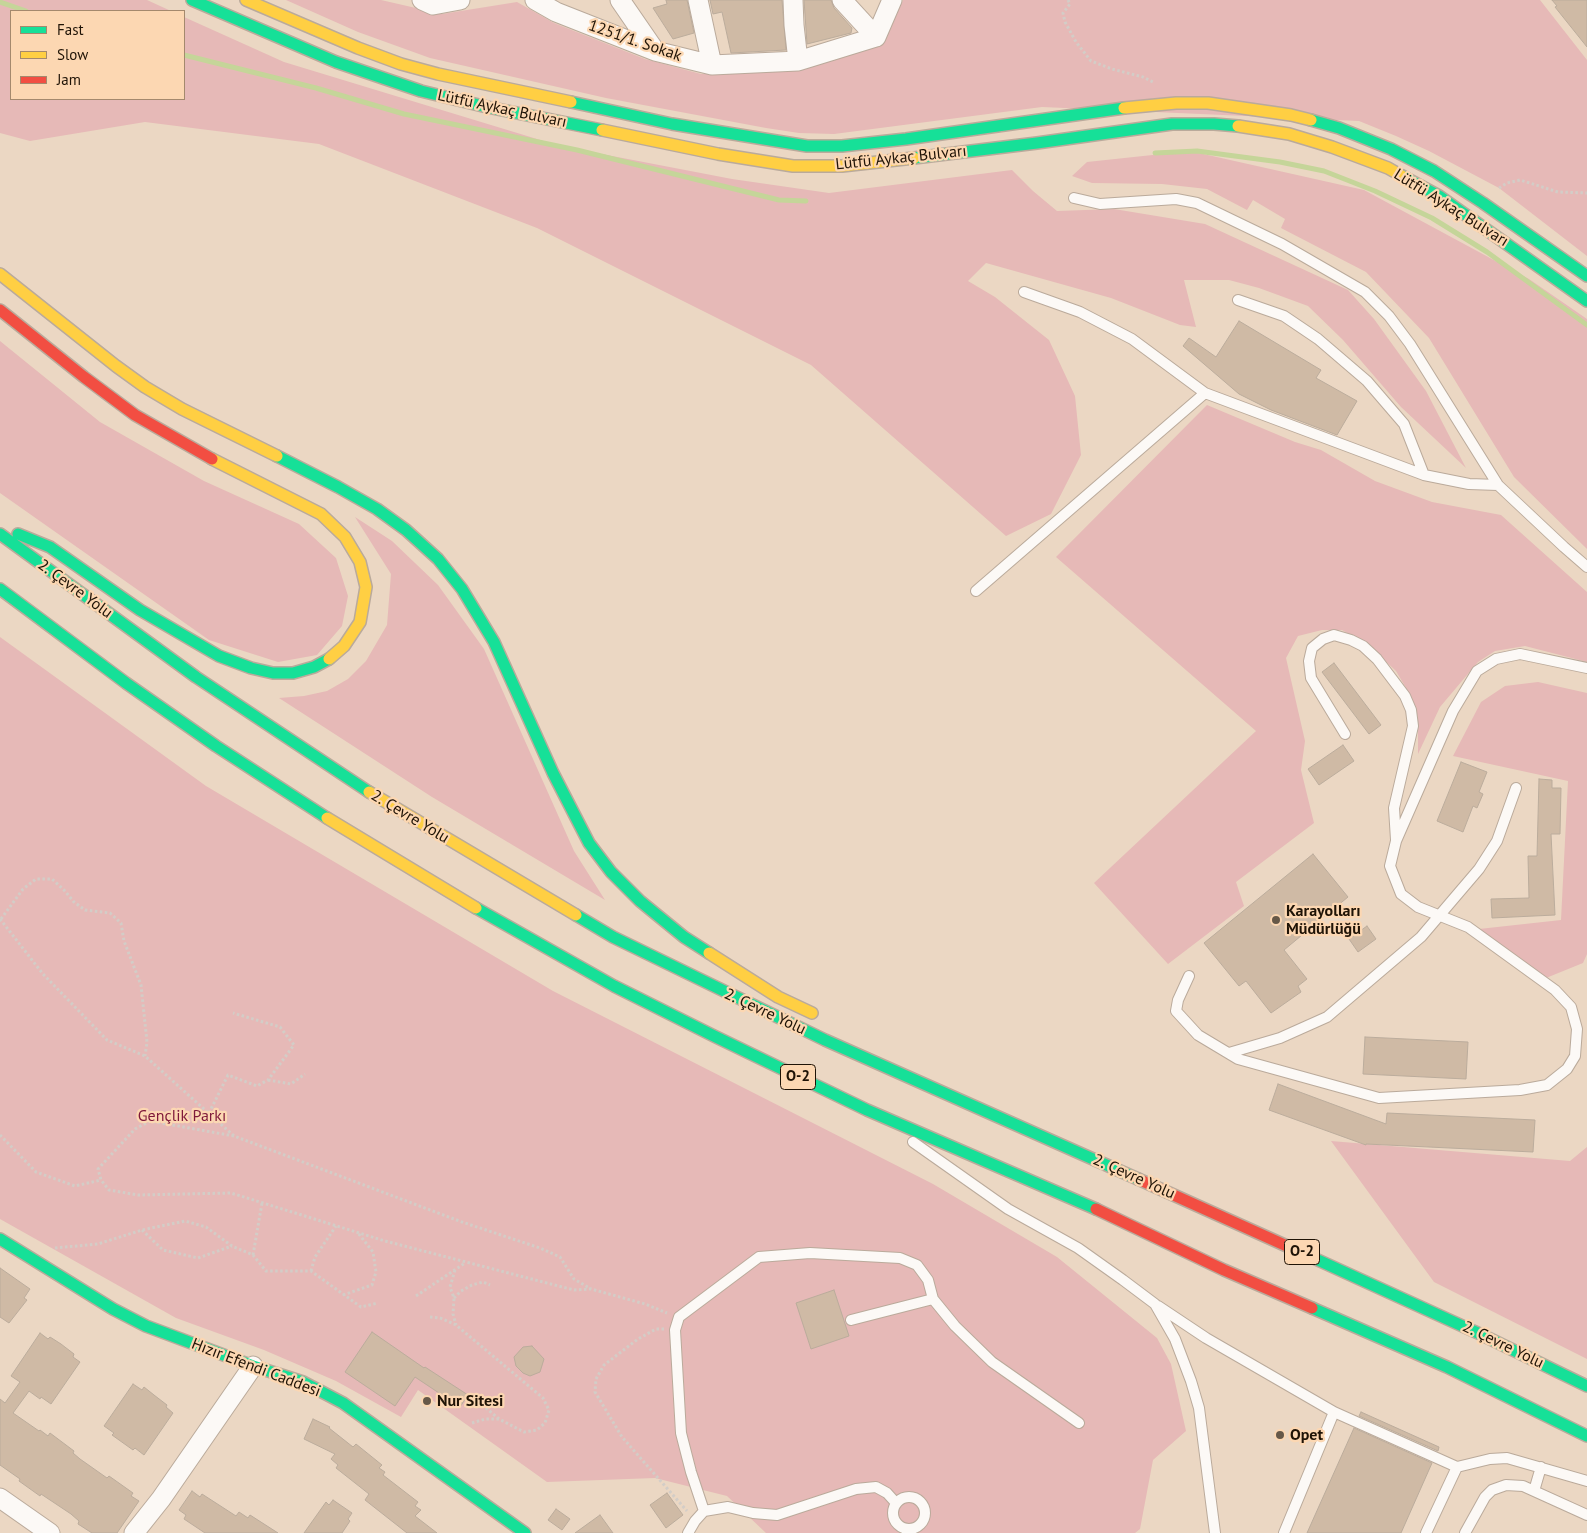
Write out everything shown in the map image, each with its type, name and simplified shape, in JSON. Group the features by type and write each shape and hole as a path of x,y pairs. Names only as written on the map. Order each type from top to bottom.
{"main road":[{"name":"Lütfü Aykaç Bulvarı","path":"192,0 336,62 421,91 486,107 718,154 793,166 842,166 1037,143 1172,124 1234,126 1289,134 1332,147 1388,168 1439,196 1587,301"},
{"name":"Lütfü Aykaç Bulvarı","path":"246,0 358,48 401,64 477,84 663,122 807,146 842,146 906,139 1142,105 1208,103 1291,115 1339,128 1391,149 1434,171 1587,276"},
{"path":"1017,145 1026,121"},
{"path":"1026,121 1037,143"},
{"path":"0,274 145,387 182,409 338,487 377,509 406,530 438,559 462,589 494,642 568,804 589,843 611,872 640,901 684,937 778,997 820,1016"},
{"path":"0,310 84,378 135,415 198,452 321,514 344,537 360,562 366,587 360,622 344,646 330,659 314,668 293,673 266,672 219,656 140,610 50,547 0,526"},
{"name":"2. Çevre Yolu","path":"0,534 196,677 383,802 613,937 825,1040 1401,1297 1587,1386"},
{"name":"O-2","path":"0,589 216,746 348,832 436,885 614,986 867,1110 1094,1208 1224,1270 1447,1367 1587,1436"},
{"path":"0,601 57,631"},
{"path":"978,1095 1014,1124"},
{"name":"Hızır Efendi Caddesi","path":"0,1239 104,1304 146,1326 253,1366 303,1382 343,1403 524,1533"}],"street":[{"path":"422,0 433,4 460,0"},
{"name":"1251/1. Sokak","path":"535,0 556,12 655,51 712,65 798,61 876,37"},
{"path":"620,0 655,51"},
{"path":"698,0 712,65"},
{"path":"793,0 798,61"},
{"path":"842,0 876,37 892,0"},
{"path":"134,1533 161,1499 253,1366"},
{"path":"0,1498 50,1533"}],"lane":[{"path":"1074,198 1100,204 1176,199 1197,203 1282,244 1337,274 1365,292 1389,316 1410,344 1498,484 1587,567"},
{"path":"1024,292 1080,312 1132,339 1205,393 1424,475 1469,484 1498,484"},
{"path":"1238,300 1284,316 1318,340 1367,380 1404,424 1424,475"},
{"path":"976,591 1205,393"},
{"path":"1345,734 1311,678 1308,661 1312,648 1322,639 1334,635 1363,646 1377,659 1405,696 1411,710 1413,726 1394,808 1396,841"},
{"path":"1189,976 1178,1000 1176,1011 1198,1035 1238,1059 1379,1098 1520,1090 1547,1085 1567,1069 1575,1056 1577,1030 1572,1007 1555,990 1468,927 1418,907 1401,894 1390,866 1396,841 1453,711 1477,671 1496,659 1520,654 1587,668"},
{"path":"1229,1054 1280,1038 1327,1017 1421,937 1478,870 1497,841 1516,788"},
{"path":"867,1110 1008,1209 1078,1248 1155,1304 1206,1338 1334,1412 1457,1467 1490,1459 1507,1458 1587,1481"},
{"path":"704,1512 681,1433 674,1330 679,1317 759,1257 810,1253 900,1258 917,1265 928,1280 934,1298 955,1326 992,1362 1079,1423"},
{"path":"851,1320 934,1298"},
{"path":"1155,1304 1175,1339 1199,1408 1215,1533"},
{"path":"1284,1533 1334,1412"},
{"path":"1426,1533 1457,1467"},
{"path":"1534,1491 1541,1467"},
{"path":"1465,1533 1485,1497 1492,1490 1506,1485 1523,1486 1587,1515"},
{"path":"688,1533 695,1521 704,1512 728,1507 753,1513 777,1515 856,1488 876,1487 887,1493 896,1503"}],"path":[{"path":"1068,0 1070,4 1063,12 1065,22 1076,42 1091,61 1143,77 1157,84"},
{"path":"1499,188 1507,183 1520,180 1558,192 1587,193"},
{"path":"145,1056 147,1042 141,985 124,942 121,923 110,913 85,910 52,880 36,879 23,889 0,919 43,974 107,1040 145,1056 234,1136"},
{"path":"209,1113 228,1074 257,1086 268,1080 294,1045 280,1027 233,1013"},
{"path":"268,1080 291,1084 305,1074"},
{"path":"591,1289 574,1290 465,1263 336,1226 231,1193 138,1195 108,1190 101,1180 98,1169 135,1129 150,1122 234,1136 453,1219 560,1257 574,1279 591,1289 645,1304 679,1317"},
{"path":"0,1135 36,1172 75,1186 101,1180"},
{"path":"253,1255 262,1203"},
{"path":"37,1262 52,1249 98,1244 142,1230 185,1221 206,1227 232,1246 253,1255 266,1271 311,1271 362,1307 378,1303"},
{"path":"311,1271 315,1257 336,1226"},
{"path":"142,1230 163,1250 198,1258 232,1246"},
{"path":"343,1295 372,1285 376,1272 373,1252 358,1232"},
{"path":"416,1296 465,1263"},
{"path":"455,1269 450,1287 454,1298 453,1314 456,1325"},
{"path":"454,1298 460,1291 472,1285 483,1282 490,1285"},
{"path":"430,1317 440,1318 456,1325 543,1398 549,1410 544,1423 537,1430 524,1432 499,1419 480,1402 467,1401"},
{"path":"674,1330 656,1328 618,1354 604,1365 596,1379 595,1392 622,1437 695,1521"},
{"path":"472,1423 499,1419"}],"green space":[{"path":"0,0 147,0 169,10 10,10 10,100 185,100 185,17 284,62 560,146 732,179 829,193 1012,170 1057,211 1114,209 1205,224 1348,290 1374,319 1426,391 1466,468 1401,407 1343,340 1308,306 1259,288 1229,280 1184,280 1196,327 1180,325 1111,298 986,263 968,281 995,297 1049,340 1075,396 1081,455 1051,514 1006,536 811,365 537,228 319,144 145,122 30,141 0,133"},
{"path":"286,0 381,0 442,14 517,2 554,23 645,59 701,74 802,67 885,41 903,0 1540,0 1587,60 1587,256 1499,188 1429,151 1359,121 1042,107 834,134 799,133 606,98 430,58 358,32"},
{"path":"1190,151 1364,190 1529,279 1587,319 1587,549 1514,477 1429,338 1366,272 1281,228 1285,219 1253,200 1247,210 1207,189 1162,184 1092,183 1072,176 1087,162"},
{"path":"0,341 100,422 204,481 299,524 336,558 348,596 342,626 317,655 278,662 209,640 0,493"},
{"path":"1207,405 1295,442 1321,450 1375,481 1432,502 1501,515 1587,592 1587,662 1525,646 1495,651 1478,662 1440,707 1418,754 1418,717 1409,693 1396,671 1367,644 1342,630 1322,630 1298,636 1286,658 1305,741 1301,770 1314,823 1236,882 1244,906 1168,964 1094,883 1256,731 1056,557"},
{"path":"355,517 392,541 438,585 484,649 574,851 605,900 432,797 279,698 304,696 327,691 348,679 366,661 387,625 391,574"},
{"name":"Gençlik Parkı","path":"0,637 206,786 553,991 933,1184 1057,1257 1157,1338 1171,1364 1186,1431 1153,1460 1140,1529 1135,1533 766,1533 727,1496 655,1478 547,1482 418,1390 401,1417 336,1381 264,1350 176,1318 0,1219"},
{"path":"1538,682 1587,693 1587,954 1583,963 1546,978 1479,929 1561,920 1568,781 1453,756 1481,702 1505,686"},
{"path":"1331,1141 1570,1161 1587,1147 1587,1359 1434,1282"}],"building":[{"path":"666,0 687,0 694,33 673,39 653,8 667,4"},
{"path":"710,0 782,0 786,50 731,53 722,12 713,14"},
{"path":"804,0 831,0 834,8 852,28 851,33 807,44"},
{"path":"1552,0 1587,0 1587,47 1555,7 1557,6"},
{"path":"1239,321 1321,370 1316,378 1357,401 1337,435 1271,410 1239,394 1183,346 1189,338 1216,357"},
{"path":"1334,663 1381,725 1369,734 1322,672"},
{"path":"1343,745 1354,761 1319,785 1308,769"},
{"path":"1461,762 1487,772 1479,792 1483,794 1477,808 1473,806 1463,832 1437,821"},
{"path":"1539,779 1552,780 1552,788 1561,788 1560,834 1551,834 1555,915 1492,918 1491,899 1529,898 1528,856 1537,856"},
{"name":"Karayolları Müdürlüğü","path":"1313,854 1348,897 1284,950 1307,979 1298,986 1301,992 1271,1013 1246,981 1239,986 1204,943"},
{"path":"1367,926 1376,939 1358,952 1349,939"},
{"path":"1365,1037 1468,1042 1466,1079 1363,1074"},
{"path":"1278,1084 1386,1124 1387,1113 1535,1120 1533,1152 1366,1145 1269,1110"},
{"path":"0,1268 30,1289 24,1298 27,1300 9,1323 0,1317"},
{"path":"834,1290 849,1336 811,1349 796,1303"},
{"path":"372,1332 424,1368 468,1395 460,1407 415,1377 395,1406 345,1372"},
{"path":"40,1333 48,1339 50,1337 61,1344 74,1354 73,1357 80,1362 51,1404 29,1391 13,1413 48,1436 50,1433 74,1451 73,1453 80,1459 133,1493 131,1496 139,1501 117,1533 92,1533 78,1524 79,1521 71,1514 41,1494 40,1496 0,1465 0,1399 5,1403 20,1382 11,1376"},
{"path":"532,1346 544,1359 540,1372 530,1376 523,1373 516,1366 514,1357 523,1347"},
{"path":"133,1384 142,1390 144,1387 167,1405 166,1407 173,1413 144,1455 135,1448 133,1450 112,1435 114,1433 104,1426"},
{"path":"1361,1412 1439,1447 1438,1451 1359,1416"},
{"path":"313,1419 330,1427 353,1447 356,1444 382,1465 379,1468 385,1472 383,1475 418,1502 415,1506 421,1510 415,1516 437,1533 407,1533 365,1500 369,1494 336,1468 338,1465 331,1459 335,1454 304,1439"},
{"path":"1354,1428 1432,1463 1401,1533 1307,1533"},
{"path":"192,1491 200,1497 202,1494 236,1516 239,1512 248,1518 250,1515 278,1533 205,1533 184,1519 186,1515 179,1510"},
{"path":"667,1493 683,1515 666,1528 650,1505"},
{"path":"333,1500 352,1513 348,1519 350,1521 342,1533 304,1533 326,1502 329,1505"},
{"path":"556,1509 570,1519 562,1530 548,1520"},
{"path":"600,1515 613,1533 575,1533"}],"waterway":[{"path":"0,2 23,10"},
{"path":"185,55 316,88 404,114 577,150 779,200 806,201"},
{"path":"1155,153 1197,151 1280,162 1324,171 1375,191 1432,218 1487,252 1587,325"}],"traffic: fast":[{"path":"192,0 336,62 421,91 487,107 602,130"},
{"path":"571,102 672,124 807,146 842,146 906,139 1124,108"},
{"path":"1311,120 1339,128 1391,149 1434,171 1587,276"},
{"path":"914,158 1172,124 1238,126"},
{"path":"1402,176 1439,196 1587,301"},
{"path":"277,456 377,509 406,530 438,559 462,589 494,642 553,773 589,843 611,872 640,901 684,937 709,953"},
{"path":"0,534 196,677 369,792"},
{"path":"18,534 50,547 140,610 219,656 251,668 273,673 293,673 314,667 329,659"},
{"path":"0,589 126,683 216,746 327,818"},
{"path":"476,908 614,986 714,1036 867,1110 1096,1209"},
{"path":"576,915 613,937 825,1040 1138,1179"},
{"path":"0,1239 113,1309 146,1326 253,1366 303,1382 343,1403 525,1533"},
{"path":"1309,1256 1480,1334 1587,1386"},
{"path":"1312,1308 1447,1367 1587,1436"}],"traffic: slow":[{"path":"246,0 358,48 401,64 438,74 571,102"},
{"path":"1124,108 1176,103 1208,103 1291,115 1311,120"},
{"path":"1238,126 1289,134 1332,147 1388,168 1402,176"},
{"path":"602,130 718,154 793,166 842,166 914,158"},
{"path":"0,274 145,387 182,409 277,456"},
{"path":"212,459 321,514 345,537 360,562 366,587 360,622 344,646 329,659"},
{"path":"369,792 576,915"},
{"path":"327,818 476,908"},
{"path":"709,953 778,997 812,1013"}],"traffic: jam":[{"path":"0,310 135,415 212,459"},
{"path":"1138,1179 1309,1256"},
{"path":"1096,1209 1224,1270 1312,1308"}],"place":[{"name":"Karayolları Müdürlüğü","path":"1276,920"},
{"name":"Nur Sitesi","path":"427,1401"},
{"name":"Opet","path":"1280,1435"}]}
